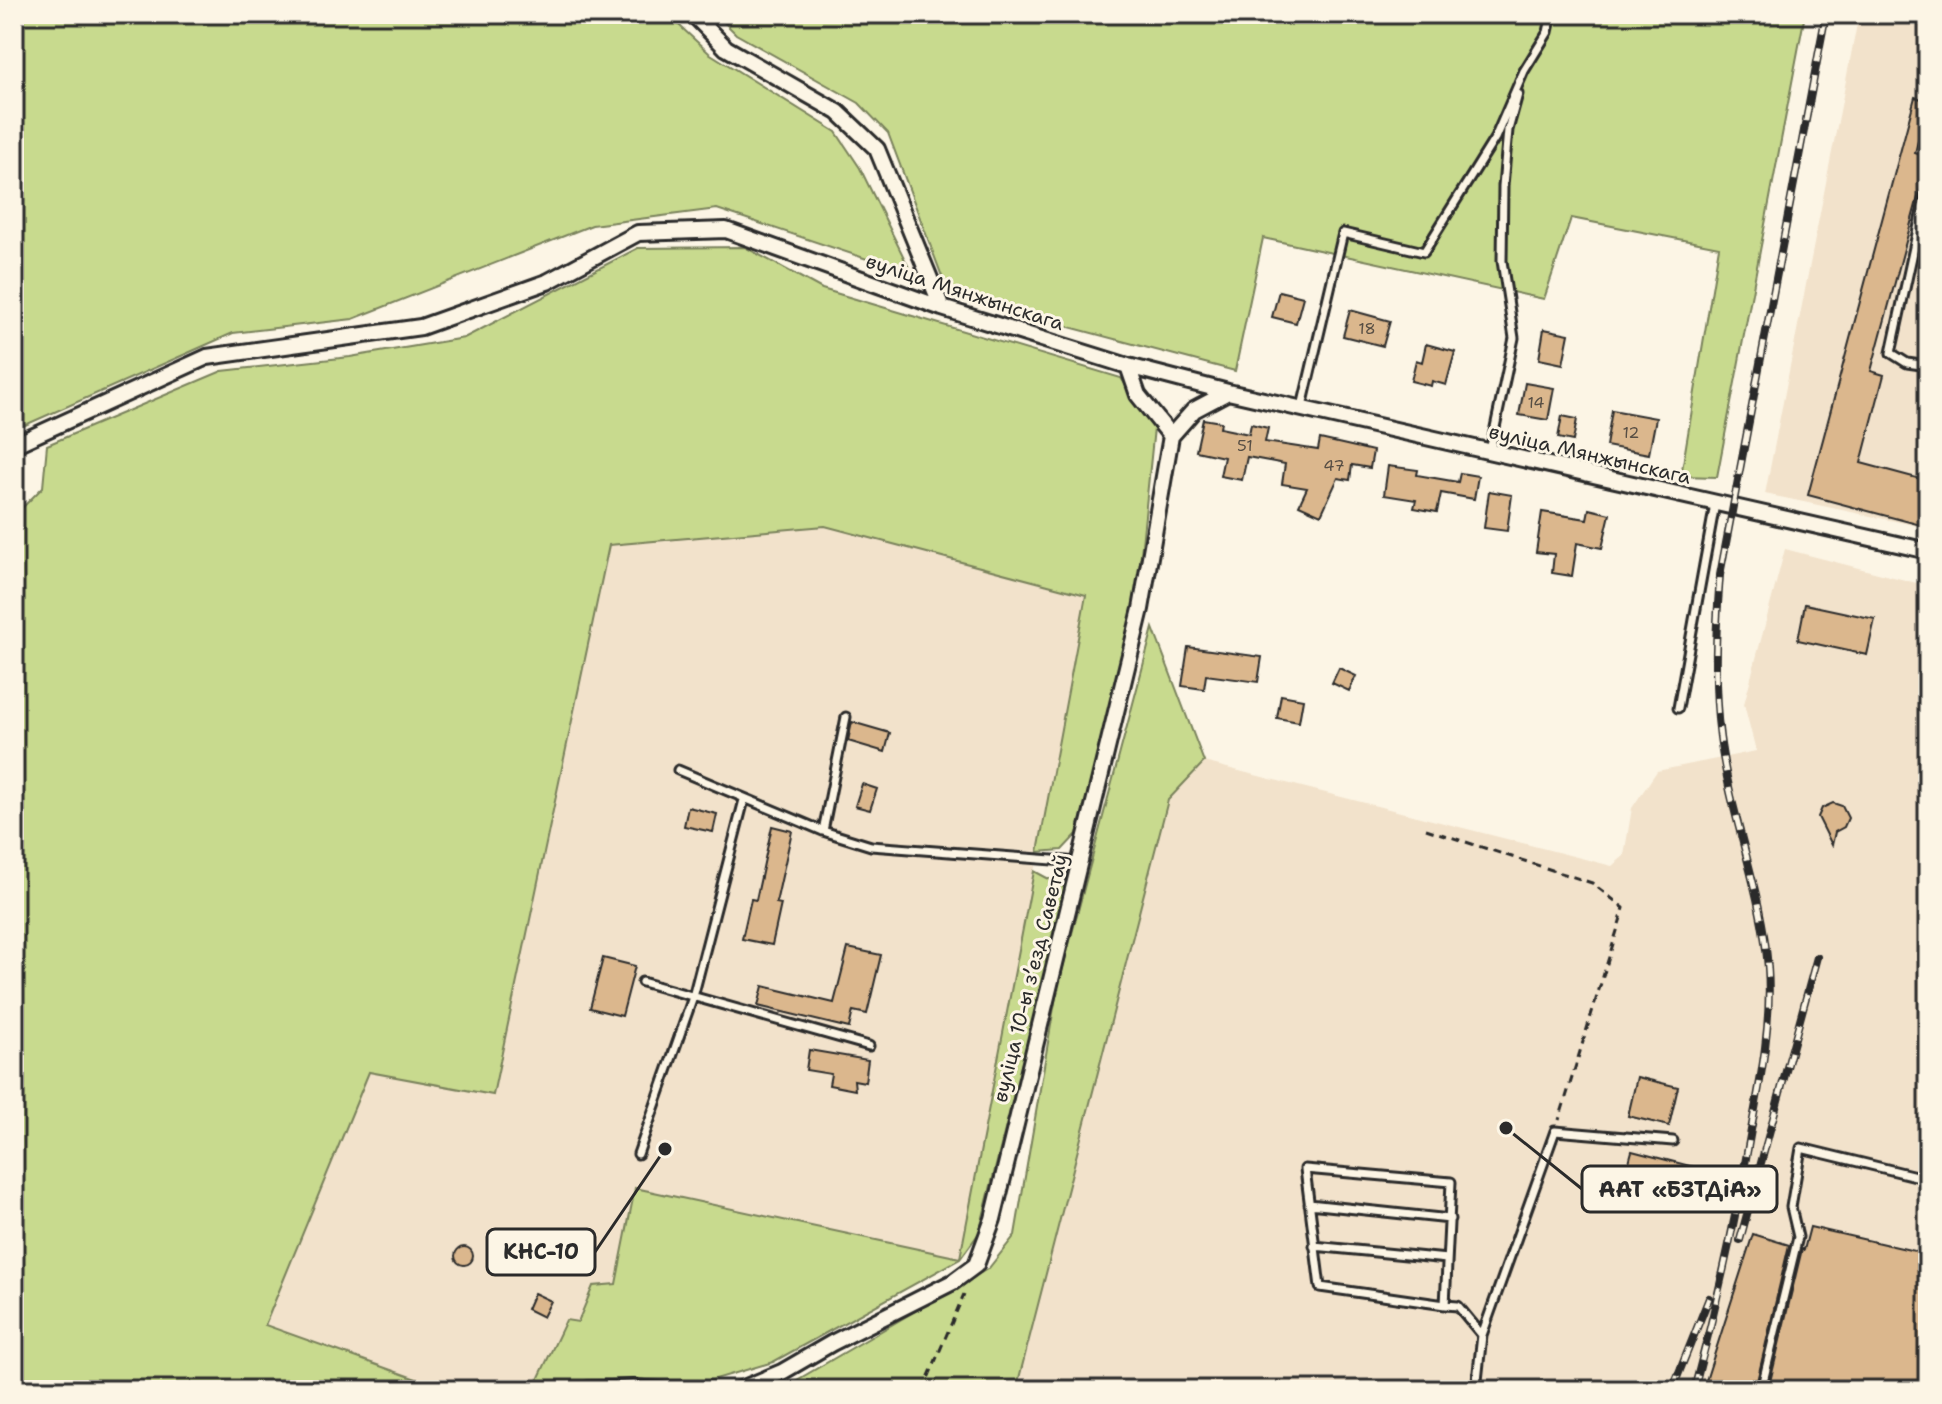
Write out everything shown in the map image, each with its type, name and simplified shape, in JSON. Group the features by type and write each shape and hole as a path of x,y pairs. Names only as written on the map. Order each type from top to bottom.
{"street":[{"path":"693,14 726,48 838,112 877,149 942,308"},
{"name":"вуліца Мянжынскага","path":"14,445 207,357 421,327 547,282 638,233 726,230 942,308 1128,366 1228,392 1928,551"},
{"path":"1128,366 1138,395 1171,436 1194,410 1228,392"},
{"name":"вуліца 10-ы зʼезд Саветаў","path":"739,1390 782,1372 953,1282 976,1265 993,1219 1141,609 1171,436"},
{"path":"589,1390 659,1390"}],"lane":[{"path":"1302,407 1343,233 1424,252 1495,138 1524,71 1548,32 1552,14"},
{"path":"1490,451 1514,338 1502,261 1503,186 1508,130 1524,71"},
{"path":"1928,183 1891,353 1907,363 1928,366"},
{"path":"1678,708 1715,504"},
{"path":"823,831 846,717"},
{"path":"678,770 744,800 871,846 1079,862"},
{"path":"638,1154 693,997 744,800"},
{"path":"642,982 869,1046"},
{"path":"1476,1390 1482,1335 1555,1131 1673,1141"},
{"path":"1761,1390 1798,1237 1791,1207 1801,1148 1928,1179"},
{"path":"1445,1305 1451,1182 1305,1169 1320,1287 1445,1305 1458,1306 1482,1335"},
{"path":"1309,1204 1450,1219"},
{"path":"1314,1246 1447,1259"}],"path":[{"path":"1426,829 1592,883 1624,908 1555,1131"},
{"path":"923,1390 964,1293"}],"shaded area":[{"path":"1859,14 1902,14 1928,18 1928,528 1765,494"},
{"path":"825,526 1087,596 960,1259 636,1188 616,1285 578,1322 566,1321 533,1390 447,1390 265,1325 369,1071 493,1095 609,544"},
{"path":"1785,549 1928,586 1928,1390 1016,1390 1168,799 1204,762 1612,866 1624,856 1632,808 1657,771 1756,751 1744,704"}],"green space":[{"path":"14,14 667,14 709,53 836,132 860,168 912,274 717,209 592,225 353,319 233,333 14,430"},
{"path":"716,14 1805,14 1717,477 1681,476 1719,247 1571,218 1544,299 1263,238 1235,371 949,295 888,133 859,103 736,34"},
{"path":"745,247 822,289 1121,378 1154,428 1136,603 1077,834 1062,850 1038,852 1086,595 825,526 609,545 493,1095 369,1072 265,1325 447,1390 14,1390 14,516 43,487 47,445 222,371 350,357 464,338 638,248"},
{"path":"1153,628 1204,762 1168,800 1016,1390 780,1390 989,1268 1015,1235 1057,990"},
{"path":"1034,871 1066,888 979,1233 960,1259 773,1362 709,1381 588,1380 553,1390 533,1390 566,1320 578,1322 593,1286 616,1284 635,1188 960,1258"}],"building":[{"path":"1915,97 1928,101 1928,118 1924,117 1915,153 1928,157 1928,160 1871,371 1884,375 1861,463 1928,481 1928,527 1808,495"},
{"path":"1279,291 1303,297 1296,323 1272,317"},
{"path":"1350,310 1390,321 1383,346 1343,336"},
{"path":"1544,329 1569,334 1563,364 1539,359"},
{"path":"1426,344 1455,352 1446,385 1432,381 1431,386 1411,381 1416,360 1422,362"},
{"path":"1525,383 1554,388 1548,420 1519,415"},
{"path":"1612,410 1656,418 1649,454 1606,446"},
{"path":"1562,416 1577,419 1573,441 1558,438"},
{"path":"1203,419 1221,422 1220,428 1249,434 1251,424 1268,428 1265,442 1318,450 1320,439 1373,451 1370,468 1352,465 1350,480 1338,478 1321,515 1299,505 1307,488 1282,484 1285,464 1247,457 1242,480 1220,476 1224,457 1196,451"},
{"path":"1388,466 1418,470 1417,475 1458,482 1460,473 1478,476 1474,499 1441,493 1437,512 1414,508 1416,500 1384,495"},
{"path":"1489,491 1512,495 1507,531 1484,528"},
{"path":"1589,509 1610,514 1602,548 1577,543 1572,576 1552,573 1554,554 1536,552 1542,512 1587,519"},
{"path":"1805,604 1875,619 1867,655 1798,640"},
{"path":"1188,647 1262,657 1258,682 1206,675 1204,689 1182,686"},
{"path":"1339,668 1356,676 1349,691 1332,683"},
{"path":"1281,695 1303,699 1299,722 1277,718"},
{"path":"852,722 890,733 885,752 848,741"},
{"path":"862,784 877,789 870,810 855,806"},
{"path":"1833,803 1842,806 1848,818 1844,827 1835,832 1832,845 1818,817 1822,808"},
{"path":"688,807 717,814 713,832 684,826"},
{"path":"772,826 792,831 776,903 781,904 772,945 742,939 751,899 756,900"},
{"path":"848,948 881,955 867,1014 853,1011 849,1028 758,1006 763,986 834,1003"},
{"path":"603,958 635,966 622,1016 590,1008"},
{"path":"809,1050 868,1060 865,1082 854,1080 855,1090 829,1085 831,1074 806,1070"},
{"path":"1637,1077 1678,1087 1669,1126 1628,1116"},
{"path":"1632,1151 1713,1172 1703,1209 1622,1188"},
{"path":"1810,1227 1928,1254 1928,1390 1768,1390"},
{"path":"1753,1234 1789,1245 1755,1390 1703,1390"},
{"path":"460,1247 468,1247 473,1256 471,1263 460,1265 455,1260 455,1252"},
{"path":"534,1293 551,1301 543,1317 527,1309"}],"railway":[{"path":"1694,1390 1739,1196 1762,1070 1769,988 1765,939 1720,737 1716,676 1720,575 1826,14"},
{"path":"1740,1240 1817,957"},
{"path":"1672,1390 1709,1298"}],"place":[{"name":"ААТ «БЗТДіА»","path":"1506,1128"},
{"name":"КНС-10","path":"665,1149"}]}
